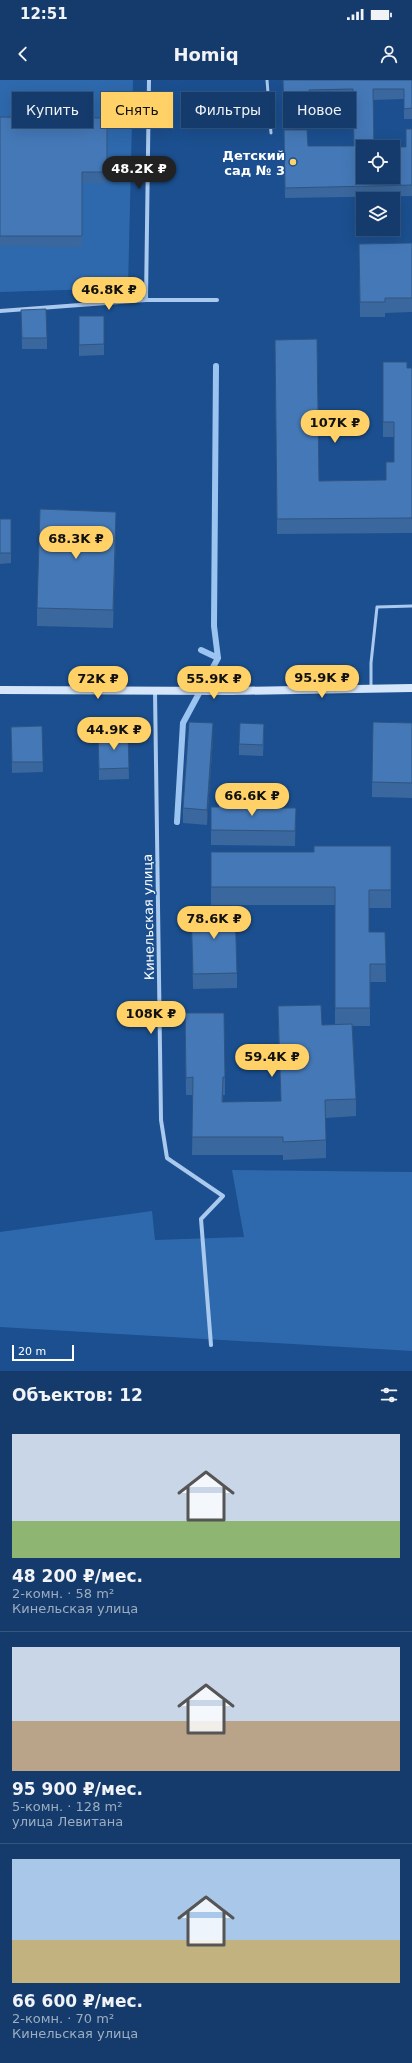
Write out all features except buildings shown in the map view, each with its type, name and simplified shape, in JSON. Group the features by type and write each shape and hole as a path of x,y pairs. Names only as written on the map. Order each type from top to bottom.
{"street":[{"path":"146,300 149,80"},
{"path":"0,311 146,300 217,300"},
{"path":"0,690 412,688"},
{"name":"Кинельская улица","path":"155,690 161,1120 167,1158 223,1196 201,1219 211,1345"}],"lane":[{"path":"267,80 271,133"},
{"path":"371,688 371,662 377,607 412,606"}],"shaded area":[{"path":"0,80 133,80 133,92 101,92 101,128 132,128 128,288 0,292"},
{"path":"232,1170 412,1172 412,1351 0,1327 0,1232 152,1211 155,1240 244,1237"}],"waterway":[{"path":"177,822 183,723 218,658 214,626 216,366"},
{"path":"201,650 218,658"}],"place":[{"name":"Детский сад № 3","path":"293,162"}]}
